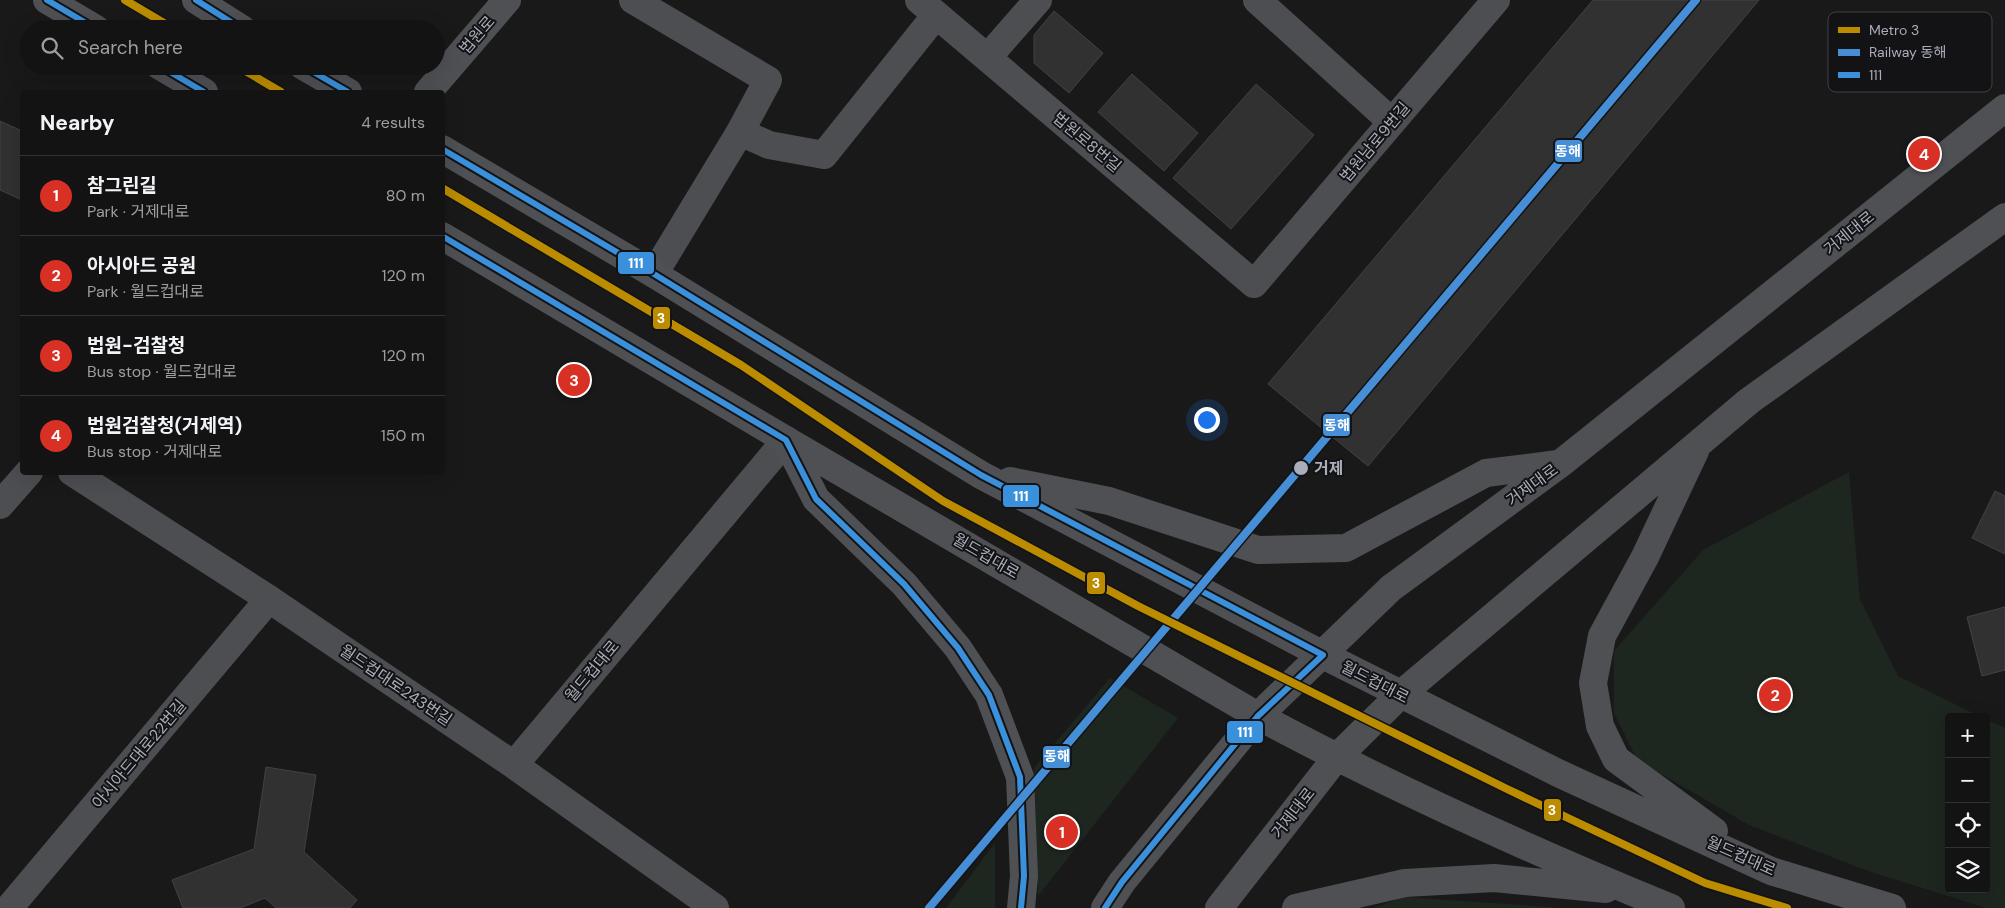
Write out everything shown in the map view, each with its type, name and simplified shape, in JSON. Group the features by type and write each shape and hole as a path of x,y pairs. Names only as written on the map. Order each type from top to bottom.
{"main road":[{"path":"48,0 81,20"},
{"path":"196,0 228,20"},
{"name":"법원로","path":"445,72 507,0"},
{"path":"319,75 345,90"},
{"name":"법원로","path":"430,90 443,75"},
{"path":"169,78 199,90"},
{"name":"거제대로","path":"1105,908 1122,882 1258,716 1391,588 1560,464 2005,108"},
{"name":"월드컵대로","path":"445,151 654,274 981,475 1322,655 1558,774 1771,870 1892,908"},
{"name":"거제대로","path":"1219,908 1336,758 1400,694 1749,401 2005,217"},
{"name":"월드컵대로","path":"445,238 1258,716 1336,758 1451,813 1671,908"},
{"path":"786,440 816,499 904,584 958,648 989,694 1020,777 1024,876 1021,908"},
{"path":"1698,443 1644,557 1602,636 1593,684 1600,726 1616,759 1771,870"},
{"path":"981,475 1110,500 1258,550 1346,548 1486,473 1560,464"},
{"path":"1296,908 1405,883 1494,878 1631,892"}],"street":[{"path":"633,0 768,80 740,132 654,274"},
{"path":"988,57 1038,0"},
{"path":"1257,0 1392,122"},
{"name":"법원남로9번길","path":"1254,284 1496,0"},
{"path":"740,132 769,144 824,155 927,7"},
{"name":"법원로8번길","path":"927,7 1254,284"},
{"name":"월드컵대로","path":"514,765 786,440"},
{"path":"0,505 26,475"},
{"name":"월드컵대로243번길","path":"77,475 269,599 514,765 715,908"},
{"name":"아시아드대로22번길","path":"9,908 269,599"}],"shaded area":[{"path":"1849,472 1860,599 1898,676 1973,713 1945,713 1945,893 1990,893 1990,721 2005,728 2005,908 1986,908 1868,871 1749,825 1637,760 1614,713 1614,651 1703,550"},
{"path":"1110,678 1178,718 1038,896 1034,768"},
{"path":"995,843 995,908 946,908"},
{"path":"1405,897 1551,907 1554,908 1373,908"}],"building":[{"path":"1593,0 1759,0 1368,466 1268,384"},
{"path":"1054,11 1103,53 1069,93 1034,63 1034,35"},
{"path":"1132,74 1198,133 1164,171 1098,112"},
{"path":"1256,84 1314,135 1231,229 1173,178"},
{"path":"0,121 20,130 20,199 0,190"},
{"path":"1995,491 2005,496 2005,554 1972,538"},
{"path":"2005,607 2005,670 1982,676 1967,617"},
{"path":"266,767 316,775 304,852 357,900 350,908 276,908 265,898 240,908 183,908 172,880 254,849"}],"metro line":[{"name":"3","path":"125,0 159,20"},
{"name":"3","path":"252,75 278,90"},
{"name":"3","path":"445,190 741,365 943,501 1138,606 1507,789 1705,883 1787,908"}],"rail line":[{"name":"동해","path":"929,908 1696,0"}],"transit line":[{"name":"111","path":"47,0 81,20"},
{"name":"111","path":"196,0 228,20"},
{"name":"111","path":"175,75 201,90"},
{"name":"111","path":"319,75 345,90"},
{"name":"111","path":"445,151 654,274 981,475 1323,655 1258,716 1122,882 1105,908"},
{"name":"111","path":"445,238 786,440 816,499 904,584 958,648 989,695 1020,777 1024,876 1021,908"}],"place":[{"name":"법원검찰청(거제역)","path":"1924,154"},
{"name":"법원-검찰청","path":"574,380"},
{"name":"거제","path":"1301,468"},
{"name":"아시아드 공원","path":"1775,695"},
{"name":"참그린길","path":"1062,832"}]}
